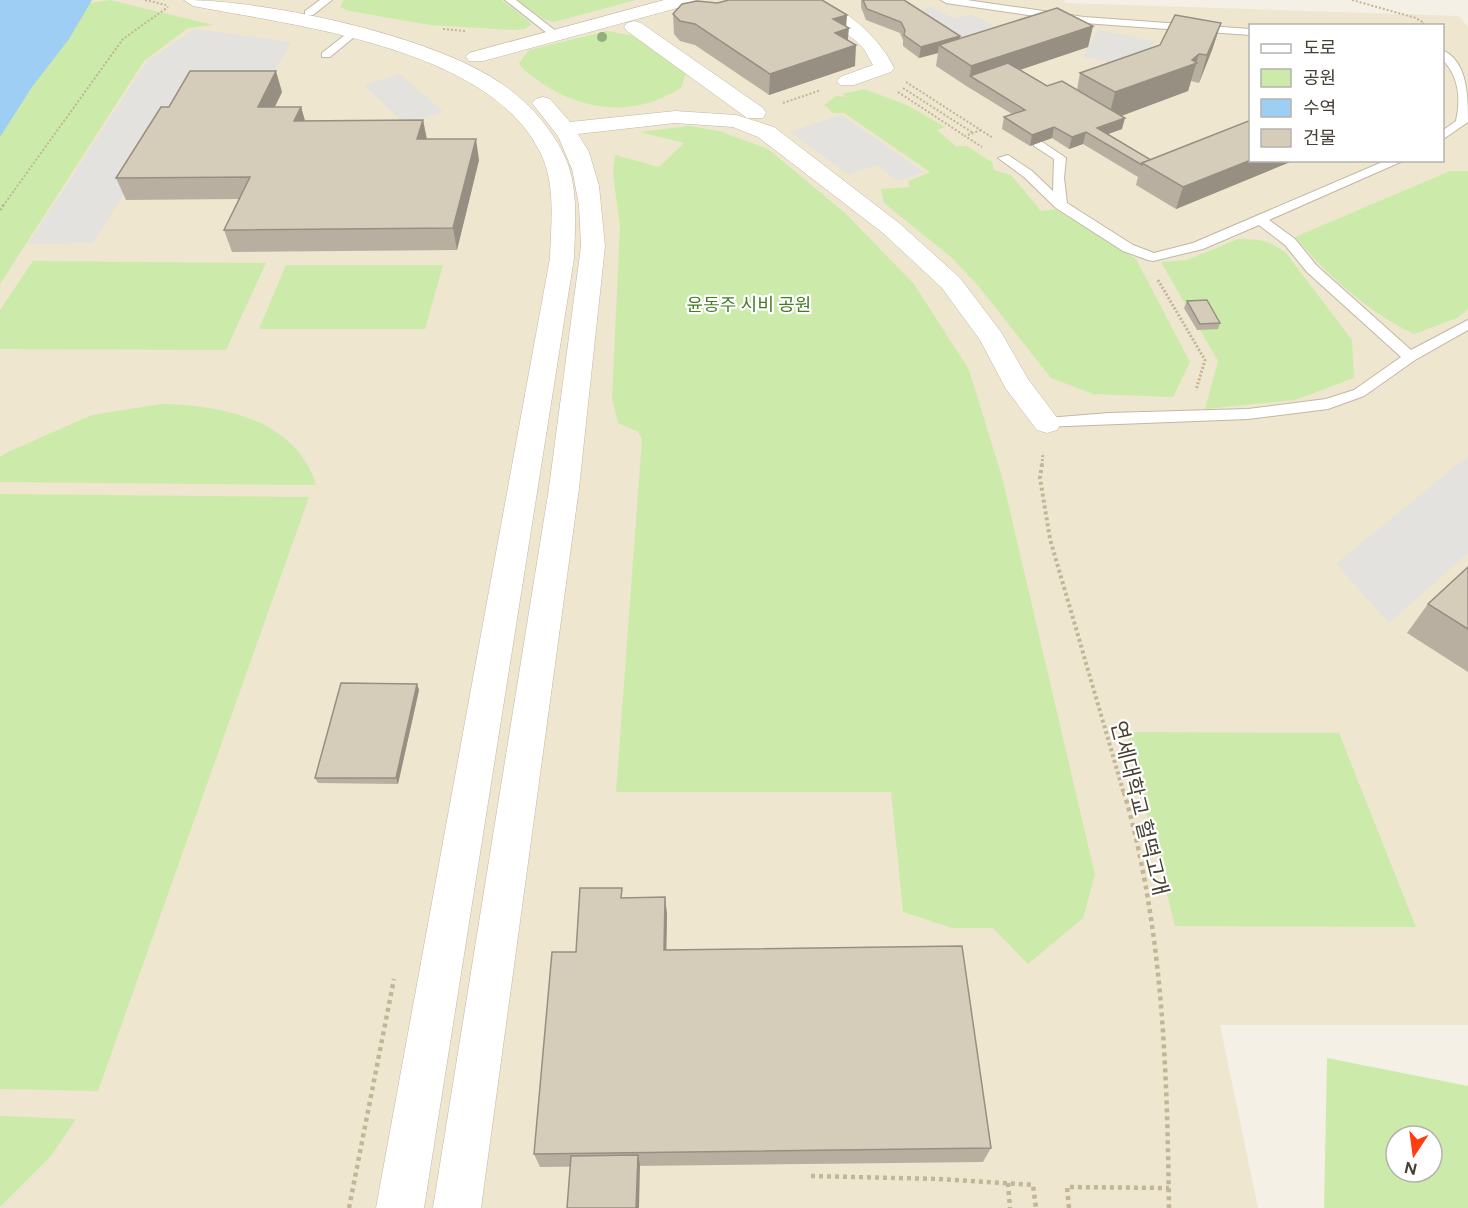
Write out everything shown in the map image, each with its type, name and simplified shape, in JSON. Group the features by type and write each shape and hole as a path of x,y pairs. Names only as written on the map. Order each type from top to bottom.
{"street":[{"path":"193,0 354,33 401,45 449,62 516,104 538,127 553,155 564,214 560,269 400,1208"},
{"path":"251,0 393,30 476,57 534,93 560,120 581,155 586,172 594,246 564,488 457,1208"},
{"path":"806,0 858,32 876,51 877,71 847,81"},
{"path":"476,57 556,34 691,4"},
{"path":"691,4 634,27 755,113"},
{"path":"680,110 704,101 718,87"},
{"path":"565,129 628,120 675,117 736,121 766,132 891,228 951,283 992,338 1016,383 1047,423"}],"lane":[{"path":"309,13 327,0"},
{"path":"510,0 556,34"},
{"path":"946,0 1084,20 1249,32"},
{"path":"326,55 354,33"},
{"path":"1444,54 1458,70 1466,89 1462,122 1444,136"},
{"path":"1038,143 1060,158 1058,178 1061,205"},
{"path":"1004,158 1028,174 1061,205 1144,256 1162,257 1262,221 1395,162"},
{"path":"1262,221 1290,242 1312,269 1410,357"},
{"path":"1047,423 1109,418 1248,414 1328,404 1359,393 1410,357 1468,324"}],"path":[{"path":"1352,0 1416,18 1424,23 1422,24"},
{"path":"0,210 123,39 144,21 169,6"},
{"path":"877,71 931,98 981,130"},
{"path":"877,71 973,133"},
{"path":"877,71 915,104 965,136"},
{"path":"755,113 847,81"},
{"path":"915,104 931,98"},
{"path":"1144,256 1205,360 1195,393"},
{"name":"연세대학교 헐떡고개","path":"1047,423 1040,478 1050,539 1129,811 1159,964 1167,1085 1169,1208"},
{"path":"349,1208 396,968"},
{"path":"811,1176 939,1179 1033,1185 1036,1208"},
{"path":"1008,1183 1010,1208"},
{"path":"1069,1208 1067,1187 1168,1188"}],"shaded area":[{"path":"80,0 1064,0 1065,3 1459,16 1468,27 1468,1025 1220,1025 1258,1208 0,1208 0,112"},
{"path":"931,6 954,19 971,14 995,26 957,39 911,13"},
{"path":"195,29 291,42 272,76 197,77 93,243 28,244 147,61"},
{"path":"1098,30 1154,41 1141,68 1083,57"},
{"path":"400,74 443,112 405,124 364,85"},
{"path":"841,115 924,172 898,181 876,165 849,175 790,132"},
{"path":"1468,456 1468,553 1389,623 1336,564"}],"green space":[{"path":"110,0 213,25 188,28 144,61 0,284 0,118 76,5"},
{"path":"344,0 502,0 532,24 525,29 513,30 430,25 349,11 340,7"},
{"path":"517,0 636,0 554,22 543,19"},
{"path":"607,31 640,37 686,73 681,88 664,97 629,107 595,105 560,94 530,75 519,63 529,50"},
{"path":"864,89 907,105 945,127 937,130 956,146 967,146 992,162 994,170 1011,175 1041,211 1055,209 1136,259 1190,362 1173,397 1093,394 1051,378 980,288 952,258 884,203 881,189 910,187 908,181 930,172 844,113 833,113 824,105 836,96 847,97 842,94"},
{"name":"윤동주 시비 공원","path":"690,126 719,131 768,149 845,213 914,284 969,370 1002,477 1095,875 1083,918 1028,964 993,928 952,928 903,912 891,792 616,792 642,439 638,432 618,423 612,399 620,226 613,174 615,155 659,167 684,143 640,132"},
{"path":"1450,171 1468,171 1468,309 1457,318 1414,334 1381,315 1350,292 1321,266 1295,237"},
{"path":"1238,239 1264,241 1286,253 1352,340 1354,378 1295,400 1205,409 1218,361 1161,262 1187,260"},
{"path":"33,261 266,263 226,350 0,349 0,310"},
{"path":"286,265 443,265 425,329 259,329"},
{"path":"161,404 208,408 254,420 274,431 292,445 306,463 316,485 0,482 0,457 8,452 92,415"},
{"path":"0,494 309,497 98,1091 0,1089"},
{"path":"1126,732 1339,733 1416,927 1175,926"},
{"path":"1327,1058 1468,1086 1468,1208 1324,1208"},
{"path":"0,1116 76,1119 51,1156 0,1207"}],"water":[{"path":"0,0 92,0 69,39 32,87 0,137"}],"building":[{"path":"729,0 822,0 847,15 833,19 849,28 835,33 856,45 770,74 695,24 680,21 673,14 682,4 697,1 717,3"},
{"path":"863,0 904,0 960,36 921,47 904,35 905,30 901,22 867,9"},
{"path":"1057,8 1093,26 971,66 939,45"},
{"path":"1175,15 1221,23 1207,55 1199,54 1192,60 1197,63 1115,92 1080,73 1160,45"},
{"path":"1008,63 1047,86 1062,81 1125,118 1097,128 1151,160 1142,165 1086,132 1072,137 1054,127 1032,135 1004,117 1025,110 970,76"},
{"path":"190,71 276,71 258,107 301,107 294,121 423,120 417,139 476,139 453,228 224,230 250,177 116,178 161,107 169,107"},
{"path":"1249,121 1249,161 1183,187 1142,163"},
{"path":"1207,300 1220,323 1200,324 1187,301"},
{"path":"1468,567 1468,629 1428,604"},
{"path":"341,683 417,684 396,778 315,778"},
{"path":"580,888 622,888 621,898 665,897 664,950 962,946 991,1148 534,1154 552,952 576,952"},
{"path":"638,1155 636,1208 567,1208 571,1156"}]}
